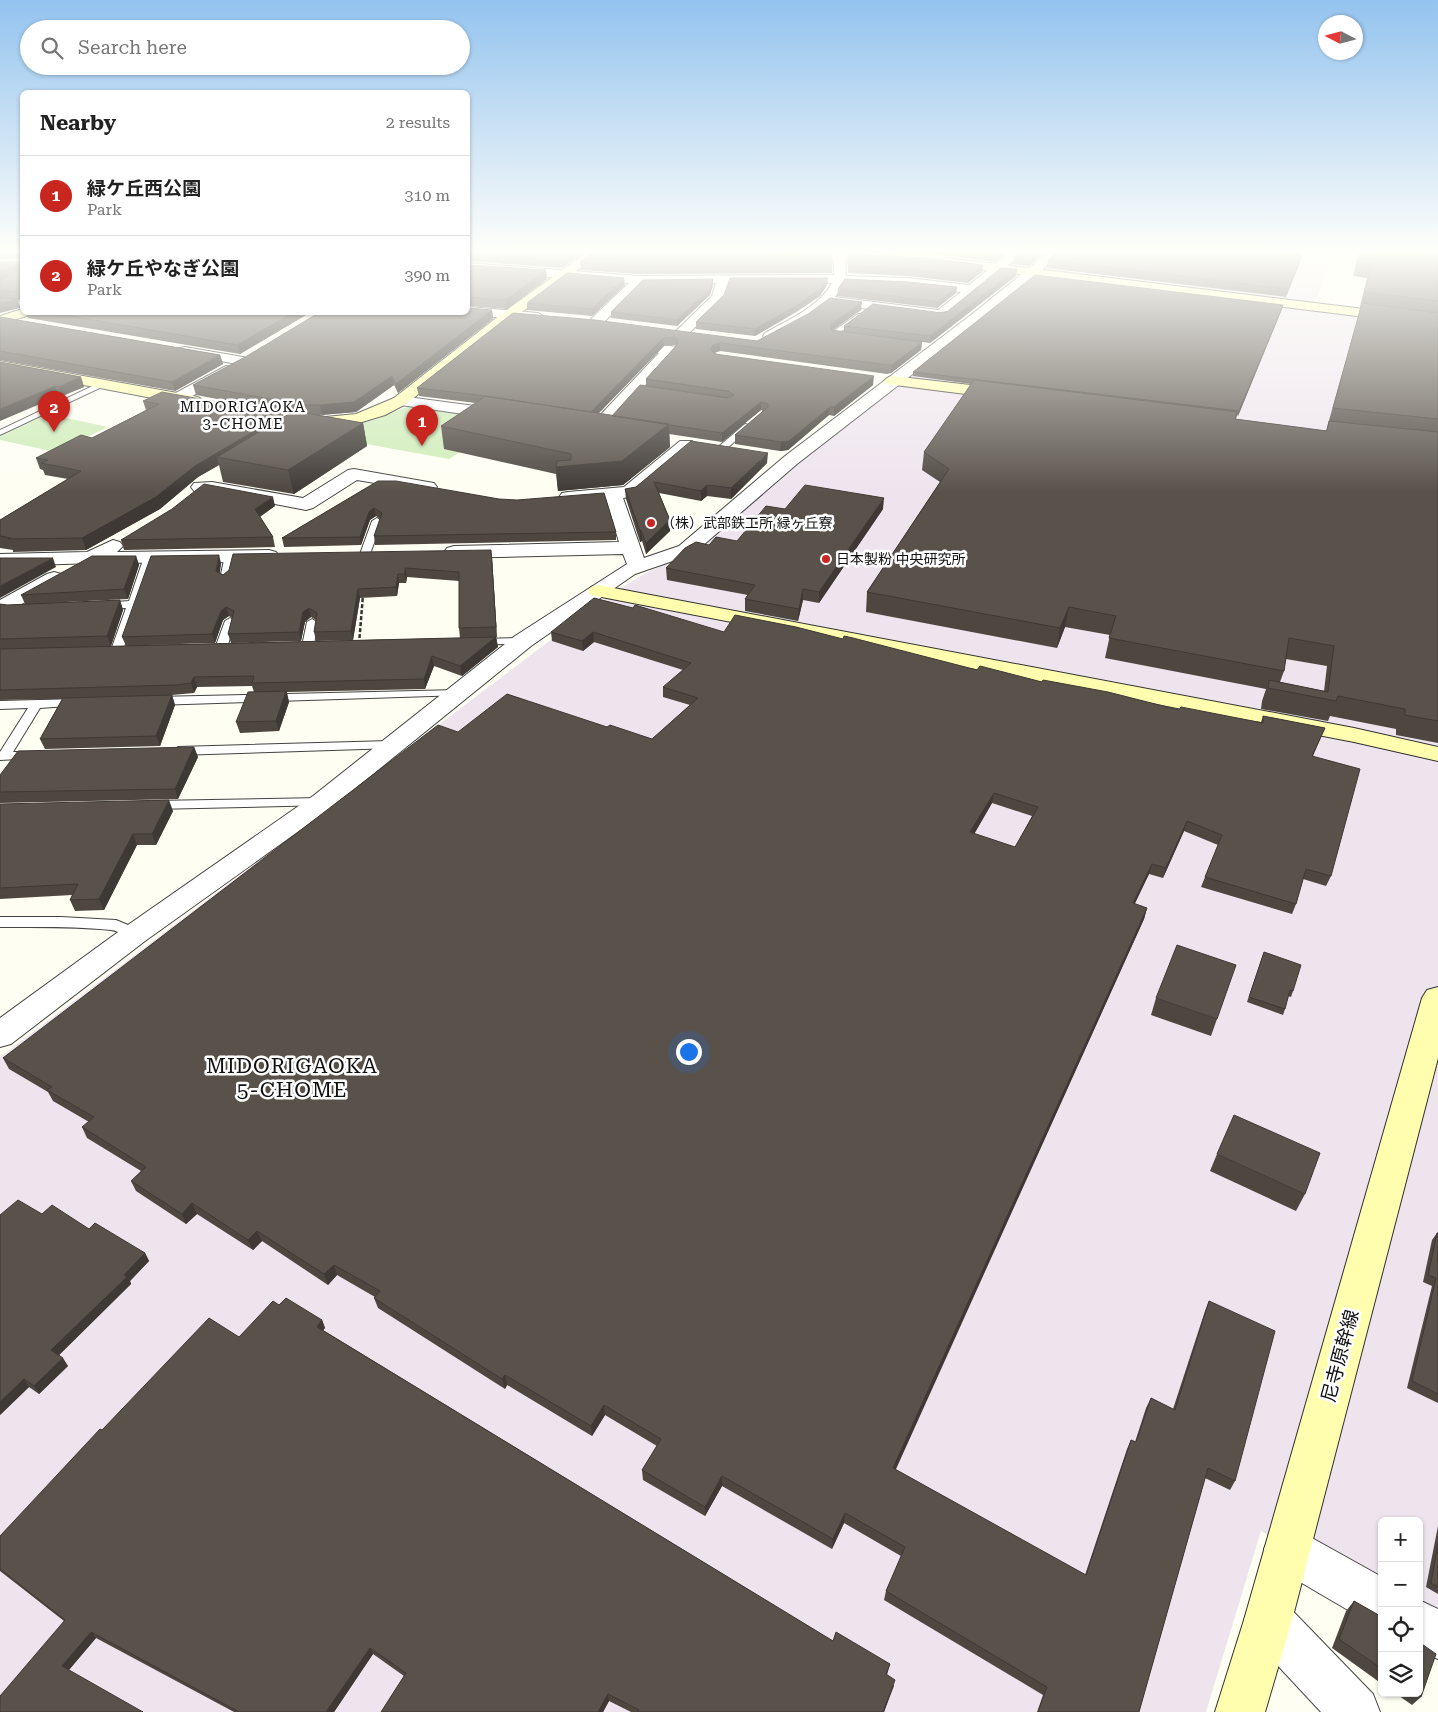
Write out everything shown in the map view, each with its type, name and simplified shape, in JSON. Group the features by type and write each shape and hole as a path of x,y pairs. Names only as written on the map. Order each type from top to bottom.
{"street":[{"path":"300,424 356,420 385,410 400,401 485,333"},
{"path":"682,333 698,335"},
{"path":"757,343 774,333"},
{"path":"432,552 635,557 686,550 782,459 883,379 954,333"},
{"path":"607,342 721,357"},
{"path":"176,349 247,358 178,398"},
{"path":"595,430 638,389 670,350"},
{"path":"0,365 210,405"},
{"path":"883,379 1019,396"},
{"path":"400,401 471,409 519,417"},
{"path":"576,427 613,433"},
{"path":"668,442 738,452"},
{"path":"547,499 629,492 686,445"},
{"path":"222,473 195,493 212,487 306,504 354,474 442,490"},
{"path":"0,1035 135,934 322,802 523,641 628,570 635,557 613,494"},
{"path":"8,607 130,536"},
{"path":"0,560 288,555"},
{"path":"598,590 1354,735 1438,754"},
{"name":"尼寺原幹線","path":"1240,1712 1268,1620 1438,998"},
{"path":"1287,1549 1378,1601"},
{"path":"1268,1620 1355,1712"},
{"path":"1423,1626 1438,1635"}],"lane":[{"path":"835,333 832,335 851,338"},
{"path":"0,433 104,384"},
{"path":"720,450 757,419"},
{"path":"366,554 376,521"},
{"path":"225,579 230,560 228,556"},
{"path":"116,650 134,604 149,557"},
{"path":"96,606 134,604"},
{"path":"221,648 230,621"},
{"path":"312,622 303,646 359,644"},
{"path":"465,642 523,641"},
{"path":"144,701 459,693"},
{"path":"0,705 85,702"},
{"path":"2,756 36,704"},
{"path":"162,751 391,745"},
{"path":"2,756 43,755"},
{"path":"137,806 322,802"},
{"path":"0,922 61,922 116,925 135,934"}],"path":[{"path":"359,644 366,554"}],"shaded area":[{"path":"962,333 1438,333 1438,1630 1423,1622 1423,1517 1378,1517 1378,1597 1261,1531 1206,1712 0,1712 0,1057 610,595 644,574 697,550 771,483"}],"green space":[{"path":"409,406 510,420 449,459 300,432 371,421"},
{"path":"48,414 108,427 56,452 0,440 0,437"}],"building":[{"path":"0,333 92,333 220,355 172,382 0,351"},
{"path":"167,333 258,333 237,345"},
{"path":"285,333 462,333 396,384 392,376 354,402 303,405 193,385"},
{"path":"488,333 694,333 757,341 772,333 853,333 922,342 892,365 720,343 713,345 711,350 715,354 874,376 834,407 830,407 789,441 781,442 735,435 768,407 768,404 761,402 722,433 612,416 640,385 728,398 734,395 728,391 646,379 676,346 678,341 675,337 663,338 591,412 417,388"},
{"path":"903,333 934,333 930,336"},
{"path":"962,333 1271,333 1239,411 913,372"},
{"path":"1354,333 1438,333 1438,419 1333,408"},
{"path":"0,362 81,377 0,409"},
{"path":"974,380 1237,412 1235,419 1327,431 1329,421 1438,432 1438,721 1405,715 1405,709 1338,696 1336,701 1268,688 1269,680 1328,692 1334,646 1289,638 1284,671 1109,638 1116,616 1069,607 1060,628 867,592 949,469 924,452"},
{"path":"162,392 283,414 261,418 273,420 195,466 156,497 82,538 8,539 11,538 0,536 0,520 81,471 41,463 48,460 36,458 81,435 92,438 159,404 143,401"},
{"path":"486,396 669,424 622,461 556,467 557,461 571,460 571,454 441,426"},
{"path":"294,411 363,423 288,470 217,457"},
{"path":"691,441 768,453 731,488 707,485 701,491 654,482 670,520 646,543 625,489 636,487"},
{"path":"378,481 396,481 499,499 517,500 604,493 616,532 374,536 382,513 374,508 369,512 360,537 282,538"},
{"path":"204,484 273,497 255,509 273,537 121,540 172,509"},
{"path":"805,485 884,498 819,592 803,589 799,609 745,599 755,585 666,568 685,548 696,542 709,545 716,537 737,541 766,506 785,509"},
{"path":"491,550 496,627 459,628 459,572 405,568 405,574 398,574 396,587 358,589 351,631 314,632 317,613 309,608 303,612 299,632 228,634 234,611 226,607 221,611 212,634 122,637 151,556 219,555 216,571 223,575 229,570 233,554"},
{"path":"92,556 136,556 124,589 21,595"},
{"path":"0,558 53,558 0,586"},
{"path":"594,598 633,608 635,605 724,632 735,615 796,627 843,639 844,636 853,638 977,670 980,666 1042,682 1043,680 1108,692 1179,710 1181,707 1263,723 1263,716 1325,728 1312,756 1360,769 1331,876 1306,869 1296,904 1205,877 1222,835 1187,821 1166,868 1152,864 1133,903 1147,908 893,1468 1086,1575 1131,1440 1136,1442 1151,1398 1175,1410 1209,1301 1275,1331 1235,1481 1208,1468 1139,1712 1038,1712 1047,1687 886,1591 905,1547 845,1513 833,1539 722,1476 705,1507 642,1470 661,1439 604,1405 591,1426 505,1375 502,1379 374,1298 380,1291 334,1265 324,1274 257,1231 248,1240 192,1203 182,1214 131,1181 146,1167 82,1127 94,1117 47,1090 52,1087 3,1058 438,725 458,732 507,694 607,727 610,725 652,739 698,698 663,687 691,663 593,632 582,641 551,632","holes":["994,793 1038,807 1015,847 970,832"]},
{"path":"120,600 107,636 0,639 0,604"},
{"path":"496,637 460,666 432,656 424,679 252,683 254,676 194,677 191,683 176,685 0,690 0,649"},
{"path":"286,691 276,721 236,722 248,692"},
{"path":"172,695 156,736 40,739 63,698"},
{"path":"194,747 175,789 0,792 0,775 18,751"},
{"path":"169,800 152,834 133,834 99,899 70,900 78,884 0,888 0,804"},
{"path":"1177,945 1236,965 1217,1019 1156,998"},
{"path":"1264,952 1301,965 1293,991 1290,990 1285,1009 1249,997"},
{"path":"1234,1115 1320,1153 1305,1194 1217,1154"},
{"path":"18,1200 42,1214 52,1205 89,1229 95,1223 145,1253 124,1275 127,1277 51,1350 63,1358 34,1386 24,1379 0,1402 0,1215"},
{"path":"1437,1233 1438,1394 1412,1381 1436,1278 1428,1275"},
{"path":"286,1298 322,1320 317,1327 833,1641 836,1632 890,1664 886,1674 895,1680 883,1712 638,1712 639,1710 608,1694 598,1712 381,1712 406,1673 370,1648 326,1712 239,1712 91,1632 62,1666 143,1712 0,1712 0,1696 65,1620 0,1569 0,1536 100,1429 102,1430 209,1318 239,1337 273,1301 279,1305"},
{"path":"1438,1544 1438,1587 1431,1583"},
{"path":"1354,1601 1378,1615 1378,1666 1339,1639"},
{"path":"1423,1645 1436,1654 1423,1691"}],"place":[{"name":"緑ケ丘やなぎ公園","path":"54,432"},
{"name":"緑ケ丘西公園","path":"422,446"},
{"name":"（株）武部鉄工所 緑ヶ丘寮","path":"651,523"},
{"name":"日本製粉 中央研究所","path":"826,559"}],"district":[{"name":"MIDORIGAOKA 3-CHOME","path":"243,416"},
{"name":"MIDORIGAOKA 5-CHOME","path":"292,1078"}]}
